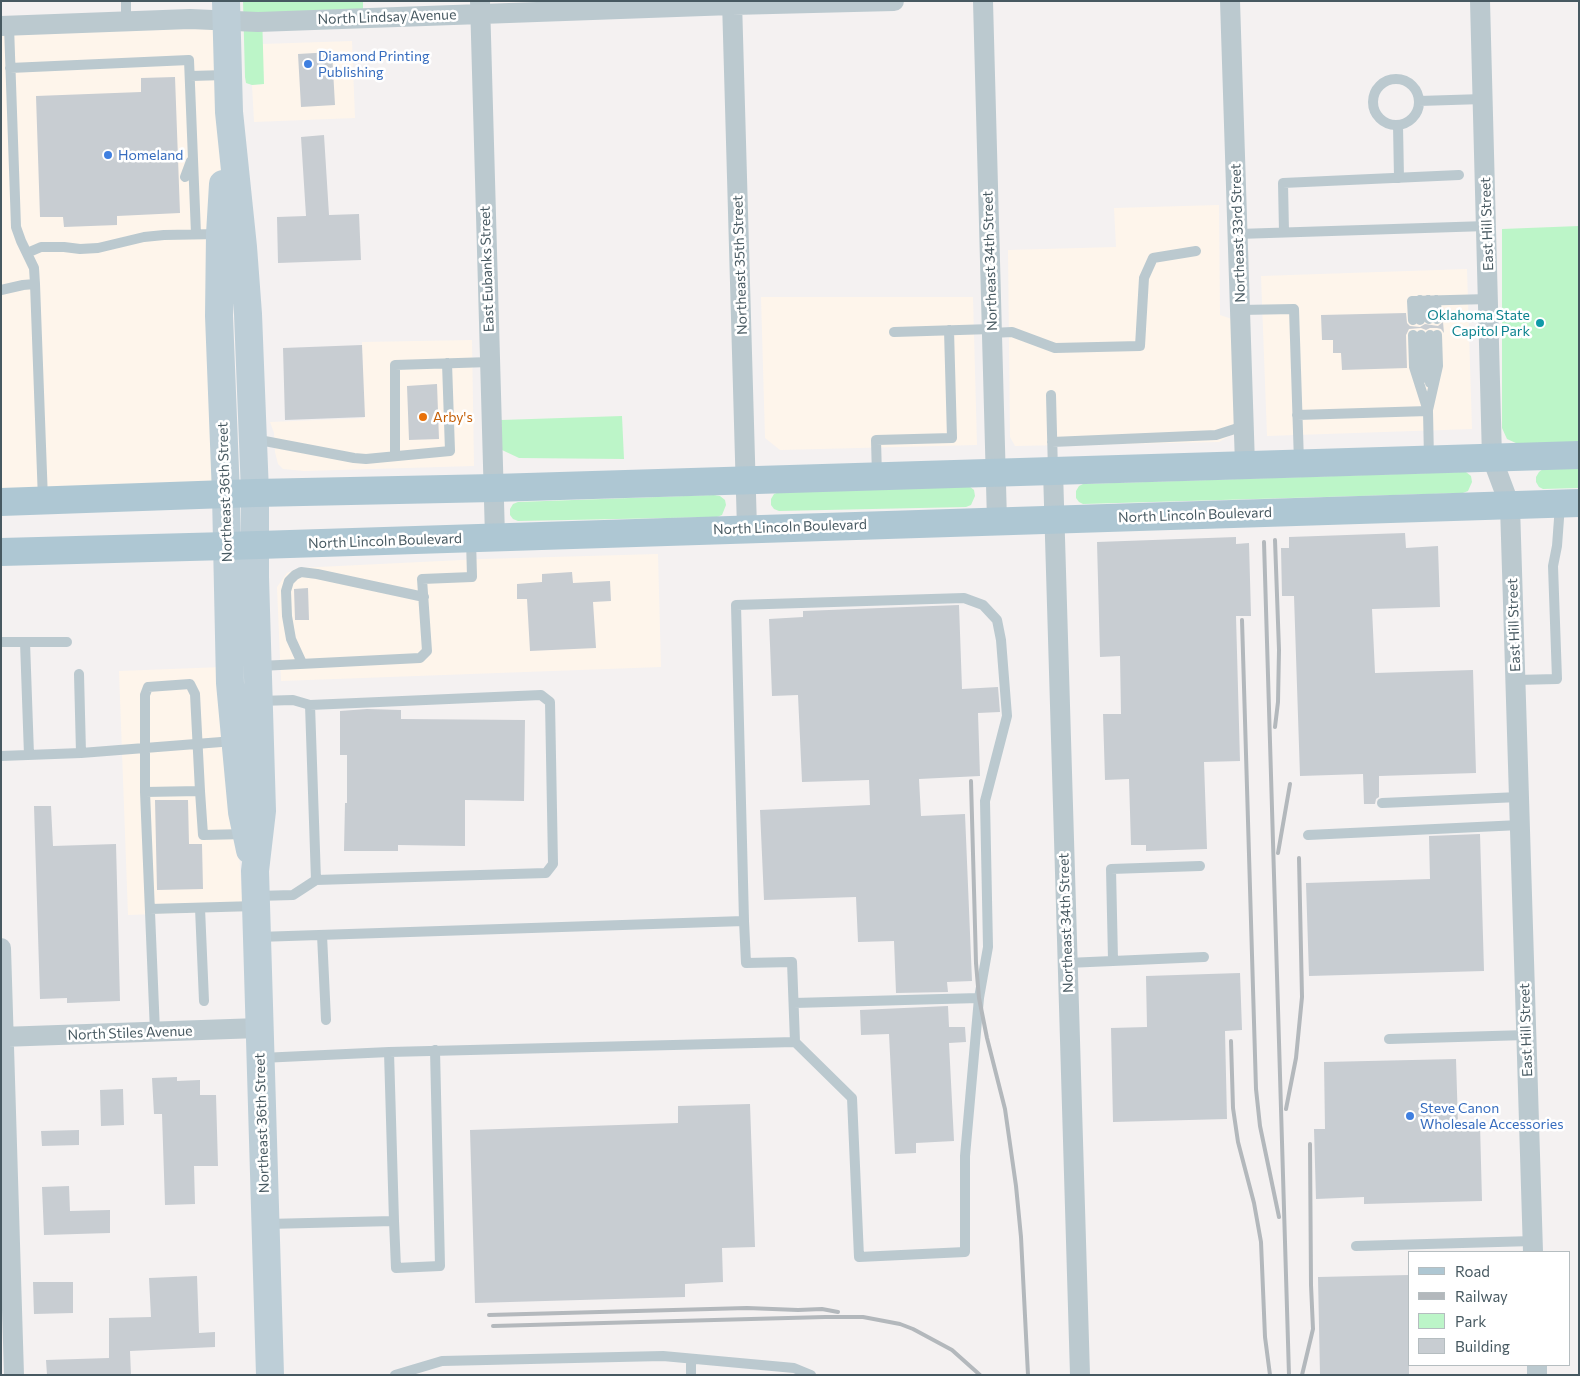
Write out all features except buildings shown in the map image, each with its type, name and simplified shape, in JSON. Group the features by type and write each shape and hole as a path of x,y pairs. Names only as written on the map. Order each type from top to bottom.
{"main road":[{"name":"Northeast 36th Street","path":"226,11 228,112 243,247 248,314 255,493 262,811 256,891 270,1375"},
{"name":"Northeast 36th Street","path":"228,112 208,234 219,316 226,495 230,683 242,812 256,891"},
{"path":"1,502 255,493 877,477 1579,454"},
{"name":"North Lincoln Boulevard","path":"1,552 1569,504"}],"street":[{"name":"North Lindsay Avenue","path":"5,26 190,20 226,11 268,22 480,7 894,1"},
{"name":"Northeast 34th Street","path":"983,1 997,521"},
{"name":"Northeast 33rd Street","path":"1230,1 1245,465"},
{"name":"East Hill Street","path":"1480,1 1492,458 1510,506 1533,1247"},
{"name":"Northeast 35th Street","path":"732,3 747,528"},
{"name":"East Eubanks Street","path":"480,7 494,488 483,538"},
{"name":"Northeast 34th Street","path":"1053,471 1080,1375"},
{"path":"1,948 14,1375"},
{"name":"North Stiles Avenue","path":"3,1037 259,1028"}],"lane":[{"path":"126,1 126,21"},
{"path":"5,26 10,68 6,87 16,226 34,268 36,284 43,501"},
{"path":"10,68 189,60 195,218"},
{"path":"190,76 228,75"},
{"path":"1390,80 1404,80 1410,84 1415,89 1419,101 1415,116 1410,121 1398,125 1389,124 1377,115 1374,109 1373,102 1378,88 1390,80"},
{"path":"1419,101 1483,99"},
{"path":"1398,125 1399,178"},
{"path":"185,177 193,155"},
{"path":"1284,232 1283,182 1459,175"},
{"path":"186,198 195,218 208,234"},
{"path":"1238,234 1487,226"},
{"path":"28,253 41,248 98,248 144,237 208,234"},
{"path":"894,332 948,330 1012,332 1055,348 1140,346 1144,278 1153,258 1196,251"},
{"path":"1,290 36,284"},
{"path":"1428,300 1425,319 1412,301 1428,300 1489,299"},
{"path":"1240,310 1294,309 1299,464"},
{"path":"877,477 876,440 952,438 948,330"},
{"path":"1428,411 1414,366 1425,335 1438,366 1428,411 1429,460"},
{"path":"395,456 395,365 490,362"},
{"path":"253,439 354,458 450,451 447,363"},
{"path":"1051,394 1053,471"},
{"path":"1297,415 1428,411"},
{"path":"1052,442 1216,435 1244,426"},
{"path":"1516,680 1556,679 1553,566 1569,504"},
{"path":"258,666 420,658 427,651 422,579 472,577 483,538"},
{"path":"302,663 291,639 286,616 286,591 289,580 295,575 301,572 317,574 424,596"},
{"path":"964,598 983,605 997,620 1001,640 1007,716 985,801 988,947 979,998 965,1156 965,1252 858,1257 852,1098 795,1042 792,962 746,963 744,921 736,605 964,598"},
{"path":"1,642 67,642"},
{"path":"25,642 29,755"},
{"path":"79,674 81,753"},
{"path":"155,1032 144,748 145,696 148,687 190,684 195,694 203,835 247,834"},
{"path":"150,909 200,908 256,891 293,895 316,880 499,876 546,873 553,864 550,702 541,695 310,705 293,700 259,701"},
{"path":"310,705 316,880"},
{"path":"1,756 81,753 235,741"},
{"path":"145,792 200,791"},
{"path":"1382,803 1519,797"},
{"path":"1308,835 1520,825"},
{"path":"1113,960 1111,869 1200,866"},
{"path":"200,908 204,1001"},
{"path":"257,937 744,921"},
{"path":"322,935 326,1020"},
{"path":"1067,963 1204,957"},
{"path":"794,1003 979,998"},
{"path":"1389,1039 1527,1035"},
{"path":"260,1058 435,1050 795,1042"},
{"path":"390,1052 396,1268 440,1266 435,1050"},
{"path":"265,1224 394,1221"},
{"path":"1356,1246 1533,1247"},
{"path":"396,1375 442,1361 663,1356 794,1368 812,1375"},
{"path":"691,1359 691,1375"}],"shaded area":[{"path":"222,27 233,487 1,494 1,32"},
{"name":"Diamond Printing Publishing","path":"352,41 355,118 254,122 252,85 264,84 262,44"},
{"path":"1219,205 1220,315 1232,319 1236,435 1231,435 1219,442 1015,446 1010,437 1008,250 1116,247 1114,208"},
{"path":"1467,269 1472,429 1267,436 1261,276"},
{"path":"761,297 973,297 977,445 780,450 765,438"},
{"path":"472,340 474,466 304,471 283,469 278,464 274,433 270,422 364,418 362,342"},
{"path":"658,554 661,667 281,681 277,587 287,573 298,568 482,559"},
{"path":"223,667 235,793 243,911 128,915 119,671"}],"green space":[{"path":"243,1 363,1 363,10 262,13 264,84 252,85 246,83 245,77"},
{"name":"Oklahoma State Capitol Park","path":"1579,226 1579,442 1518,444 1507,439 1502,428 1502,229"},
{"path":"622,416 624,459 519,458 502,450 501,420"},
{"path":"1579,467 1579,488 1543,489 1536,482 1536,477 1544,468"},
{"path":"1466,472 1471,476 1472,482 1468,491 1463,493 1083,504 1076,498 1076,491 1083,484"},
{"path":"969,486 974,490 975,496 971,505 966,507 779,511 771,505 771,499 774,494 779,492"},
{"path":"720,496 725,500 726,505 722,515 717,517 518,521 510,515 510,509 513,504 518,502"}],"railway":[{"path":"1275,540 1279,650 1278,702 1275,727"},
{"path":"1264,542 1289,1375"},
{"path":"1242,620 1256,1089 1260,1126 1279,1217"},
{"path":"971,781 976,963 979,998 1005,1109 1016,1186 1021,1237 1028,1375"},
{"path":"1278,853 1290,784"},
{"path":"1286,1109 1296,1058 1302,997 1299,858"},
{"path":"1231,1041 1233,1108 1238,1142 1254,1203 1261,1242 1265,1337 1270,1375"},
{"path":"1302,1375 1313,1329 1310,1144"},
{"path":"489,1315 747,1308 822,1309 838,1312"},
{"path":"493,1326 863,1317 900,1324 913,1329 952,1350 980,1375"}],"place":[{"name":"Diamond Printing Publishing","path":"308,64"},
{"name":"Homeland","path":"108,155"},
{"name":"Oklahoma State Capitol Park","path":"1540,323"},
{"name":"Arby's","path":"423,417"},
{"name":"Steve Canon Wholesale Accessories","path":"1410,1116"}]}
